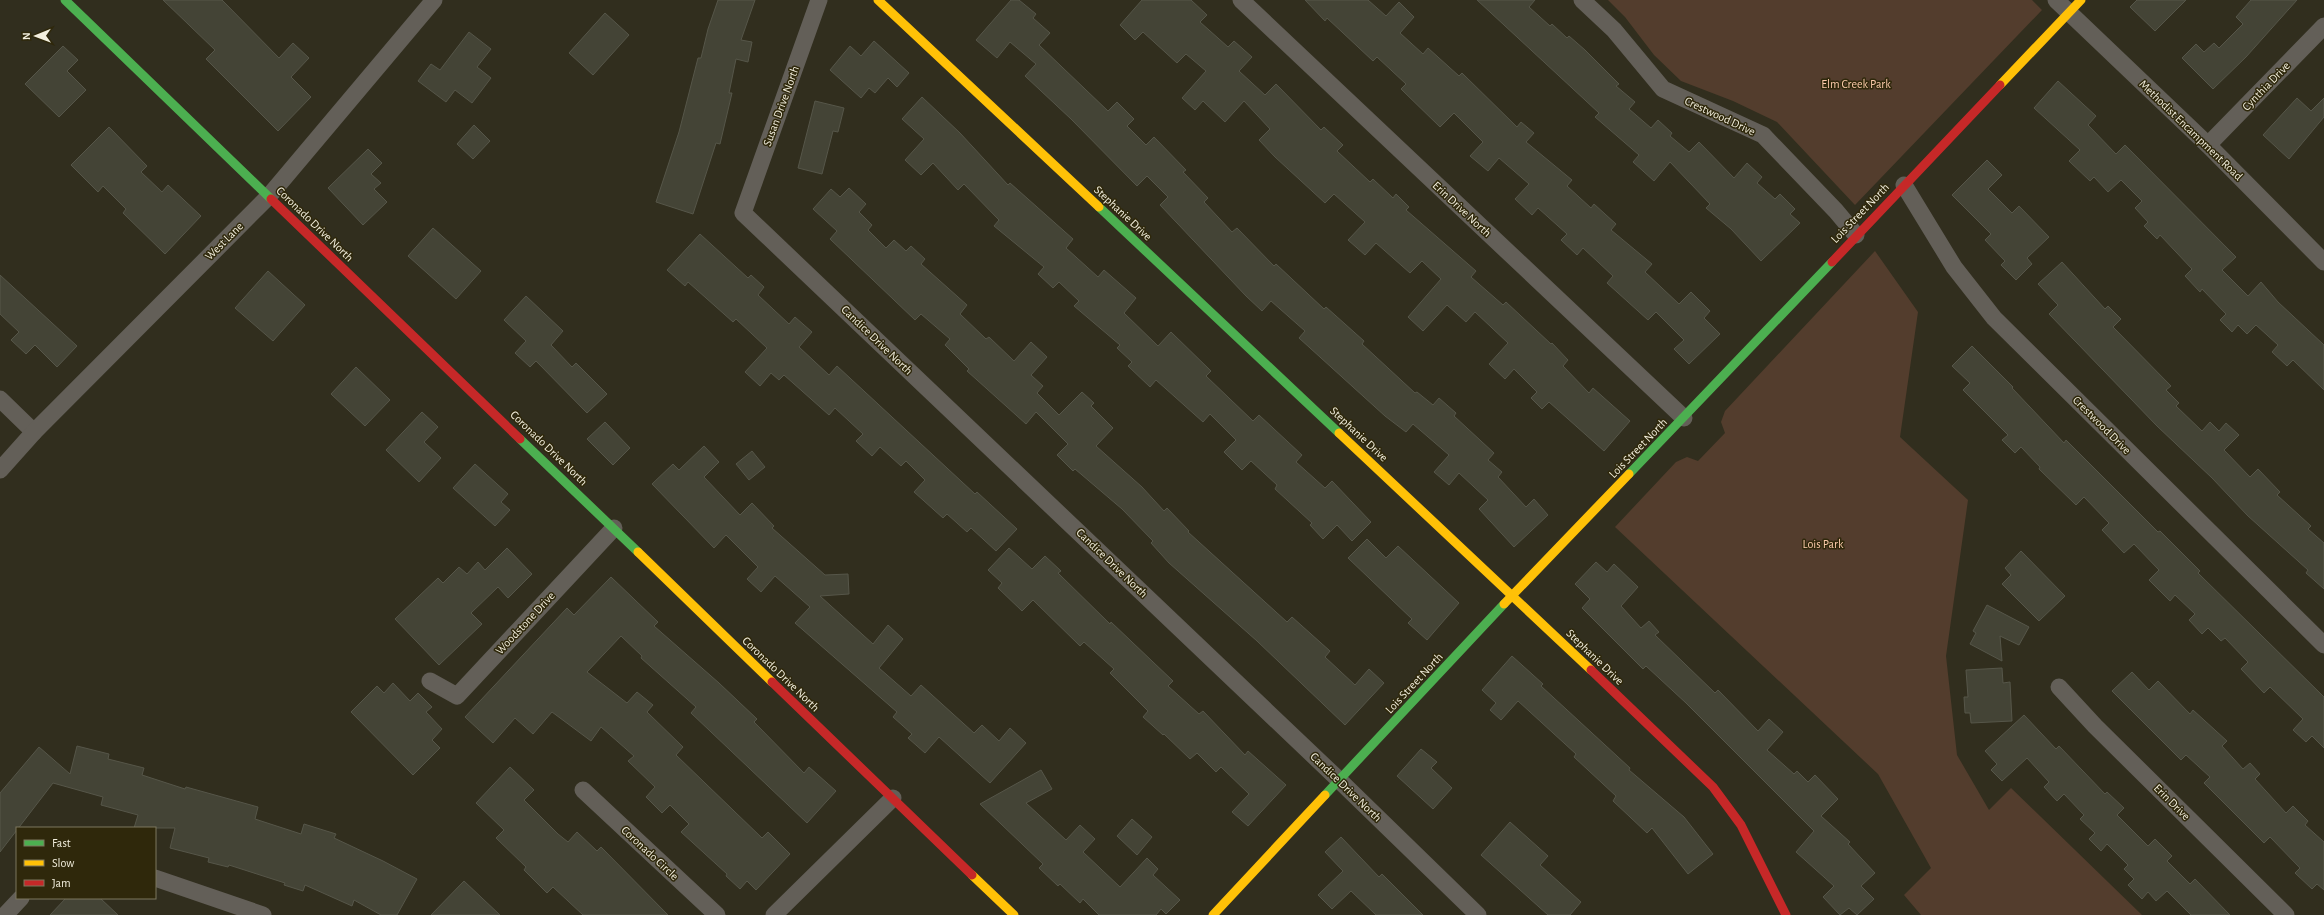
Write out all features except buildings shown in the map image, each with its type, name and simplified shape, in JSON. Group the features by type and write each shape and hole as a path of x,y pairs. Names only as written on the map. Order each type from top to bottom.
{"street":[{"name":"Coronado Drive North","path":"66,0 1014,915"},
{"name":"West Lane","path":"0,470 34,432 269,196 434,0"},
{"name":"Susan Drive North","path":"743,213 819,0"},
{"name":"Stephanie Drive","path":"878,0 1512,595 1713,787 1741,825 1786,915"},
{"name":"Erin Drive North","path":"1241,0 1684,418"},
{"name":"Crestwood Drive","path":"1582,0 1614,30 1663,89 1763,135 1856,235"},
{"name":"Methodist Encampment Road","path":"2056,0 2208,145 2324,262"},
{"name":"Lois Street North","path":"1213,915 1512,595 1684,418 1856,235 2081,0"},
{"name":"Cynthia Drive","path":"2208,145 2324,26"},
{"name":"Crestwood Drive","path":"1904,185 1954,267 1994,318 2324,645"},
{"name":"Candice Drive North","path":"743,213 1339,780 1478,915"},
{"path":"0,399 34,432"},
{"name":"Woodstone Drive","path":"430,681 457,696 614,528"},
{"name":"Erin Drive","path":"2059,687 2095,726 2286,915"},
{"name":"Coronado Circle","path":"583,790 717,915"},
{"path":"774,915 893,798"},
{"path":"156,878 263,915"},
{"path":"5,915 21,899"}],"green space":[{"name":"Elm Creek Park","path":"1608,0 2032,0 2042,10 1855,205 1777,122 1733,101 1681,81 1654,55 1625,17"},
{"name":"Lois Park","path":"1875,251 1918,312 1900,437 1968,500 1946,656 1957,755 1989,810 2011,788 2142,915 1921,915 1904,895 1931,868 1878,774 1615,527 1676,462 1687,457 1698,461 1725,433 1721,422 1725,411"}],"traffic: fast":[{"path":"65,0 271,199"},
{"path":"1099,207 1339,433"},
{"path":"1629,474 1832,262"},
{"path":"520,439 638,552"},
{"path":"1325,795 1504,604"}],"traffic: slow":[{"path":"878,0 1099,207"},
{"path":"2000,85 2081,0"},
{"path":"1339,433 1591,670"},
{"path":"1504,604 1629,474"},
{"path":"638,552 772,682"},
{"path":"1213,915 1325,795"},
{"path":"972,875 1014,915"}],"traffic: jam":[{"path":"1832,262 2000,85"},
{"path":"271,199 520,439"},
{"path":"1591,670 1713,787 1741,825 1786,915"},
{"path":"772,682 972,875"}]}
